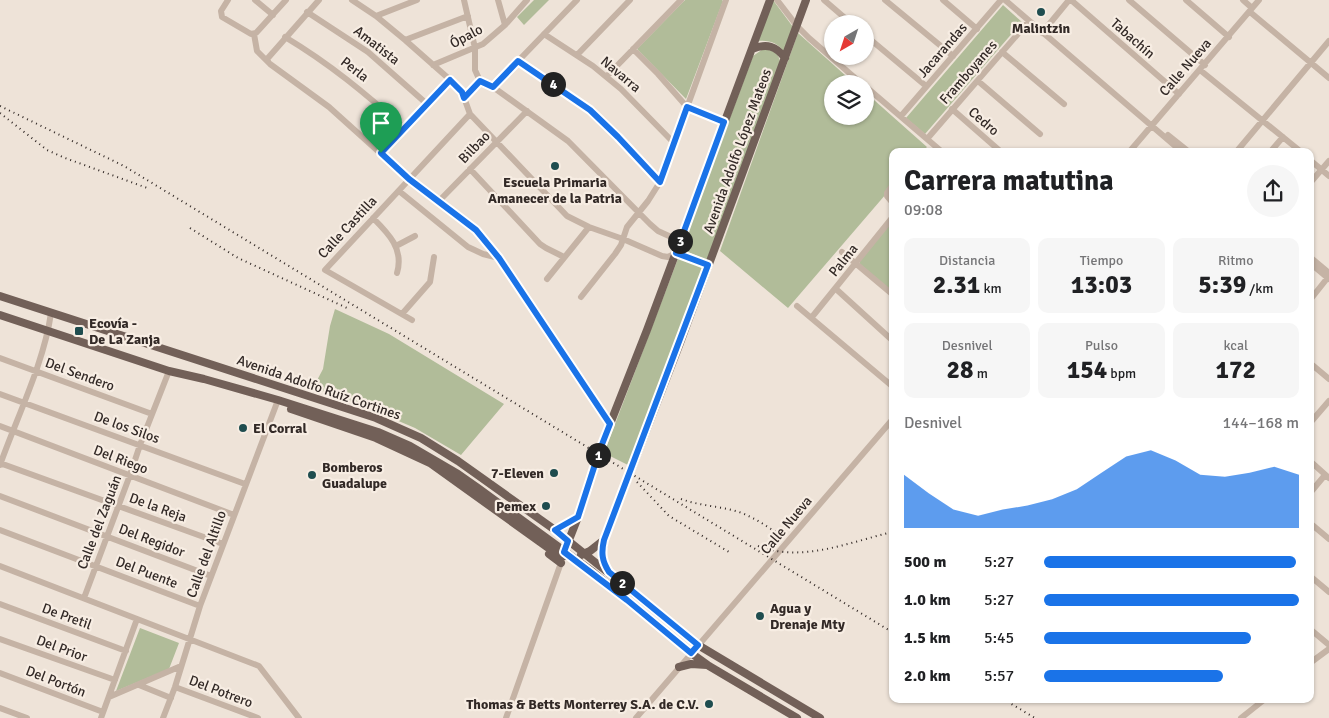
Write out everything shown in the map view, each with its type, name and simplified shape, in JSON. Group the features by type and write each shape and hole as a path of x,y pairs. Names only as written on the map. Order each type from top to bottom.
{"main road":[{"name":"Avenida Adolfo López Mateos","path":"565,557 568,541 578,517 599,452 676,253 770,0"},
{"name":"Avenida Adolfo López Mateos","path":"604,540 806,0"},
{"path":"752,49 760,46 770,46 780,52 785,58"},
{"path":"676,253 708,265"},
{"name":"Avenida Adolfo Ruíz Cortines","path":"0,296 402,428 458,461 555,530 698,645 820,718"},
{"name":"Avenida Adolfo Ruíz Cortines","path":"2,317 48,330 169,371 280,401 378,432 410,446 458,474 565,557 627,600 709,666 797,718"},
{"name":"Avenida Adolfo Ruíz Cortines","path":"280,401 294,411 376,438 430,463 554,552 565,557"},
{"path":"555,530 578,517"},
{"path":"565,557 585,554 604,540"},
{"path":"604,540 602,557 609,572"},
{"path":"680,667 697,664 709,666"}],"street":[{"path":"255,0 273,15"},
{"path":"226,1 221,11 222,17 248,34 255,33 286,0"},
{"path":"268,60 285,37 319,0"},
{"path":"352,0 376,16 405,40 462,92 470,114 560,211 588,227 623,239 662,256 668,257 676,253"},
{"path":"376,16 417,0"},
{"path":"464,0 475,48 475,70 480,81 493,87 568,141 658,231 680,241"},
{"path":"498,0 504,24"},
{"name":"Ópalo","path":"433,65 475,48 489,39 527,0"},
{"path":"493,87 578,0"},
{"path":"577,55 630,0"},
{"path":"607,76 681,0"},
{"path":"580,297 615,254 627,227 660,182 726,0"},
{"path":"777,0 797,26 853,75"},
{"path":"824,0 842,15"},
{"path":"884,0 953,56"},
{"path":"943,0 977,29"},
{"path":"1003,0 1144,119 1184,148"},
{"name":"Jacarandas","path":"901,116 1003,0"},
{"path":"1042,33 1070,0"},
{"name":"Tabachín","path":"1070,0 1179,94"},
{"path":"1129,0 1202,67 1296,148"},
{"path":"1186,0 1228,37"},
{"path":"1242,0 1311,64 1329,78"},
{"name":"Calle Nueva","path":"1133,148 1259,0"},
{"name":"Amatista","path":"307,12 368,52 427,104"},
{"path":"405,40 468,16"},
{"name":"Framboyanes","path":"927,139 1029,21"},
{"path":"255,33 257,51 270,64 329,107 409,179 476,230 499,258 610,424"},
{"name":"Navarra","path":"544,34 607,76 674,143"},
{"name":"Perla","path":"285,37 340,73 404,128"},
{"path":"1240,148 1329,41"},
{"path":"874,43 926,86"},
{"path":"634,49 687,107 724,122"},
{"path":"1002,52 1064,104"},
{"path":"518,61 590,110 660,182"},
{"path":"381,153 450,80"},
{"path":"464,98 480,81"},
{"path":"978,81 1040,134"},
{"path":"874,93 938,148"},
{"name":"Cedro","path":"952,110 996,148"},
{"name":"Bilbao","path":"439,201 527,111"},
{"name":"Calle Castilla","path":"402,314 324,270 470,114"},
{"path":"1153,124 1178,148"},
{"path":"1274,148 1283,137"},
{"path":"1314,179 1329,160"},
{"path":"1314,163 1329,176"},
{"path":"470,169 540,244 564,257"},
{"path":"399,191 468,247 483,254 499,258"},
{"path":"373,218 386,231 396,246 399,262 397,273"},
{"name":"Palma","path":"812,318 889,222"},
{"path":"547,279 588,227"},
{"path":"396,246 415,236"},
{"path":"842,252 889,292"},
{"path":"412,320 402,314 426,288 433,274 434,257"},
{"path":"1314,261 1329,276"},
{"path":"1314,266 1329,276"},
{"path":"1314,295 1329,276"},
{"path":"836,289 889,337"},
{"path":"797,306 889,383"},
{"path":"0,463 36,371 51,313"},
{"name":"Del Sendero","path":"0,358 152,414"},
{"path":"1314,366 1329,378"},
{"name":"Calle del Zaguán","path":"84,598 169,371"},
{"name":"De los Silos","path":"0,394 245,484"},
{"name":"Calle del Altillo","path":"163,718 211,576 245,484 280,401"},
{"path":"1314,419 1329,401"},
{"name":"Calle Nueva","path":"636,718 889,423"},
{"name":"Del Riego","path":"0,426 234,514"},
{"name":"De la Reja","path":"0,463 223,544"},
{"path":"1314,465 1327,477 1314,489"},
{"name":"Del Regidor","path":"0,496 211,576"},
{"path":"1314,525 1329,538"},
{"name":"Del Puente","path":"0,530 200,606"},
{"name":"Avenida Adolfo López Mateos","path":"506,718 565,557"},
{"path":"0,566 258,666 299,718"},
{"path":"1314,579 1329,592"},
{"name":"De Pretil","path":"0,604 126,651"},
{"path":"102,715 137,619"},
{"path":"1314,633 1329,647 1314,660"},
{"name":"Del Prior","path":"0,639 115,680"},
{"path":"109,697 181,666"},
{"name":"Del Portón","path":"0,674 102,715"},
{"path":"139,685 171,698"},
{"name":"Del Potrero","path":"175,687 258,718"},
{"path":"1241,718 1258,703"},
{"path":"0,708 27,718"}],"green space":[{"path":"534,0 549,0 524,25 517,17"},
{"path":"685,0 723,1 686,99 637,49"},
{"path":"773,0 793,27 785,53 773,43 758,41"},
{"path":"1003,5 1022,22 925,134 906,118"},
{"path":"798,33 824,56 824,65 834,65 845,75 824,75 824,125 874,125 874,100 927,147 889,148 889,190 788,308 720,251"},
{"path":"763,49 775,52 780,62 707,260 681,249 753,56"},
{"path":"889,226 889,290 860,264 860,260"},
{"path":"679,256 704,267 630,466 604,453"},
{"path":"335,309 389,334 504,404 461,455 415,428 313,388 323,369 330,326"},
{"path":"140,628 179,643 169,669 116,691"}],"railway":[{"path":"0,106 124,166 889,630"},
{"path":"0,113 47,150 150,189"},
{"path":"190,228 238,258 347,308"},
{"path":"637,482 669,516 729,552"},
{"path":"681,499 739,512 777,533"},
{"path":"758,546 775,551 809,552 889,533"},
{"path":"1010,703 1035,718"}],"place":[{"name":"Malintzin","path":"1041,12"},
{"name":"Escuela Primaria Amanecer de la Patria","path":"555,166"},
{"name":"Ecovía - De La Zanja","path":"79,331"},
{"name":"El Corral","path":"243,428"},
{"name":"7-Eleven","path":"554,473"},
{"name":"Bomberos Guadalupe","path":"312,475"},
{"name":"Pemex","path":"546,506"},
{"name":"Agua y Drenaje Mty","path":"760,616"},
{"name":"Thomas & Betts Monterrey S.A. de C.V.","path":"709,704"}],"route":[{"path":"518,61 590,110 660,182 687,107 724,122 676,253 708,265 604,540 602,552 604,564 609,572 698,645 691,653 593,572 564,552 568,541 555,530 578,517 610,424 499,258 483,238 476,230 409,179 381,153 450,80 462,92 464,98 480,81 493,87 518,61"}]}
